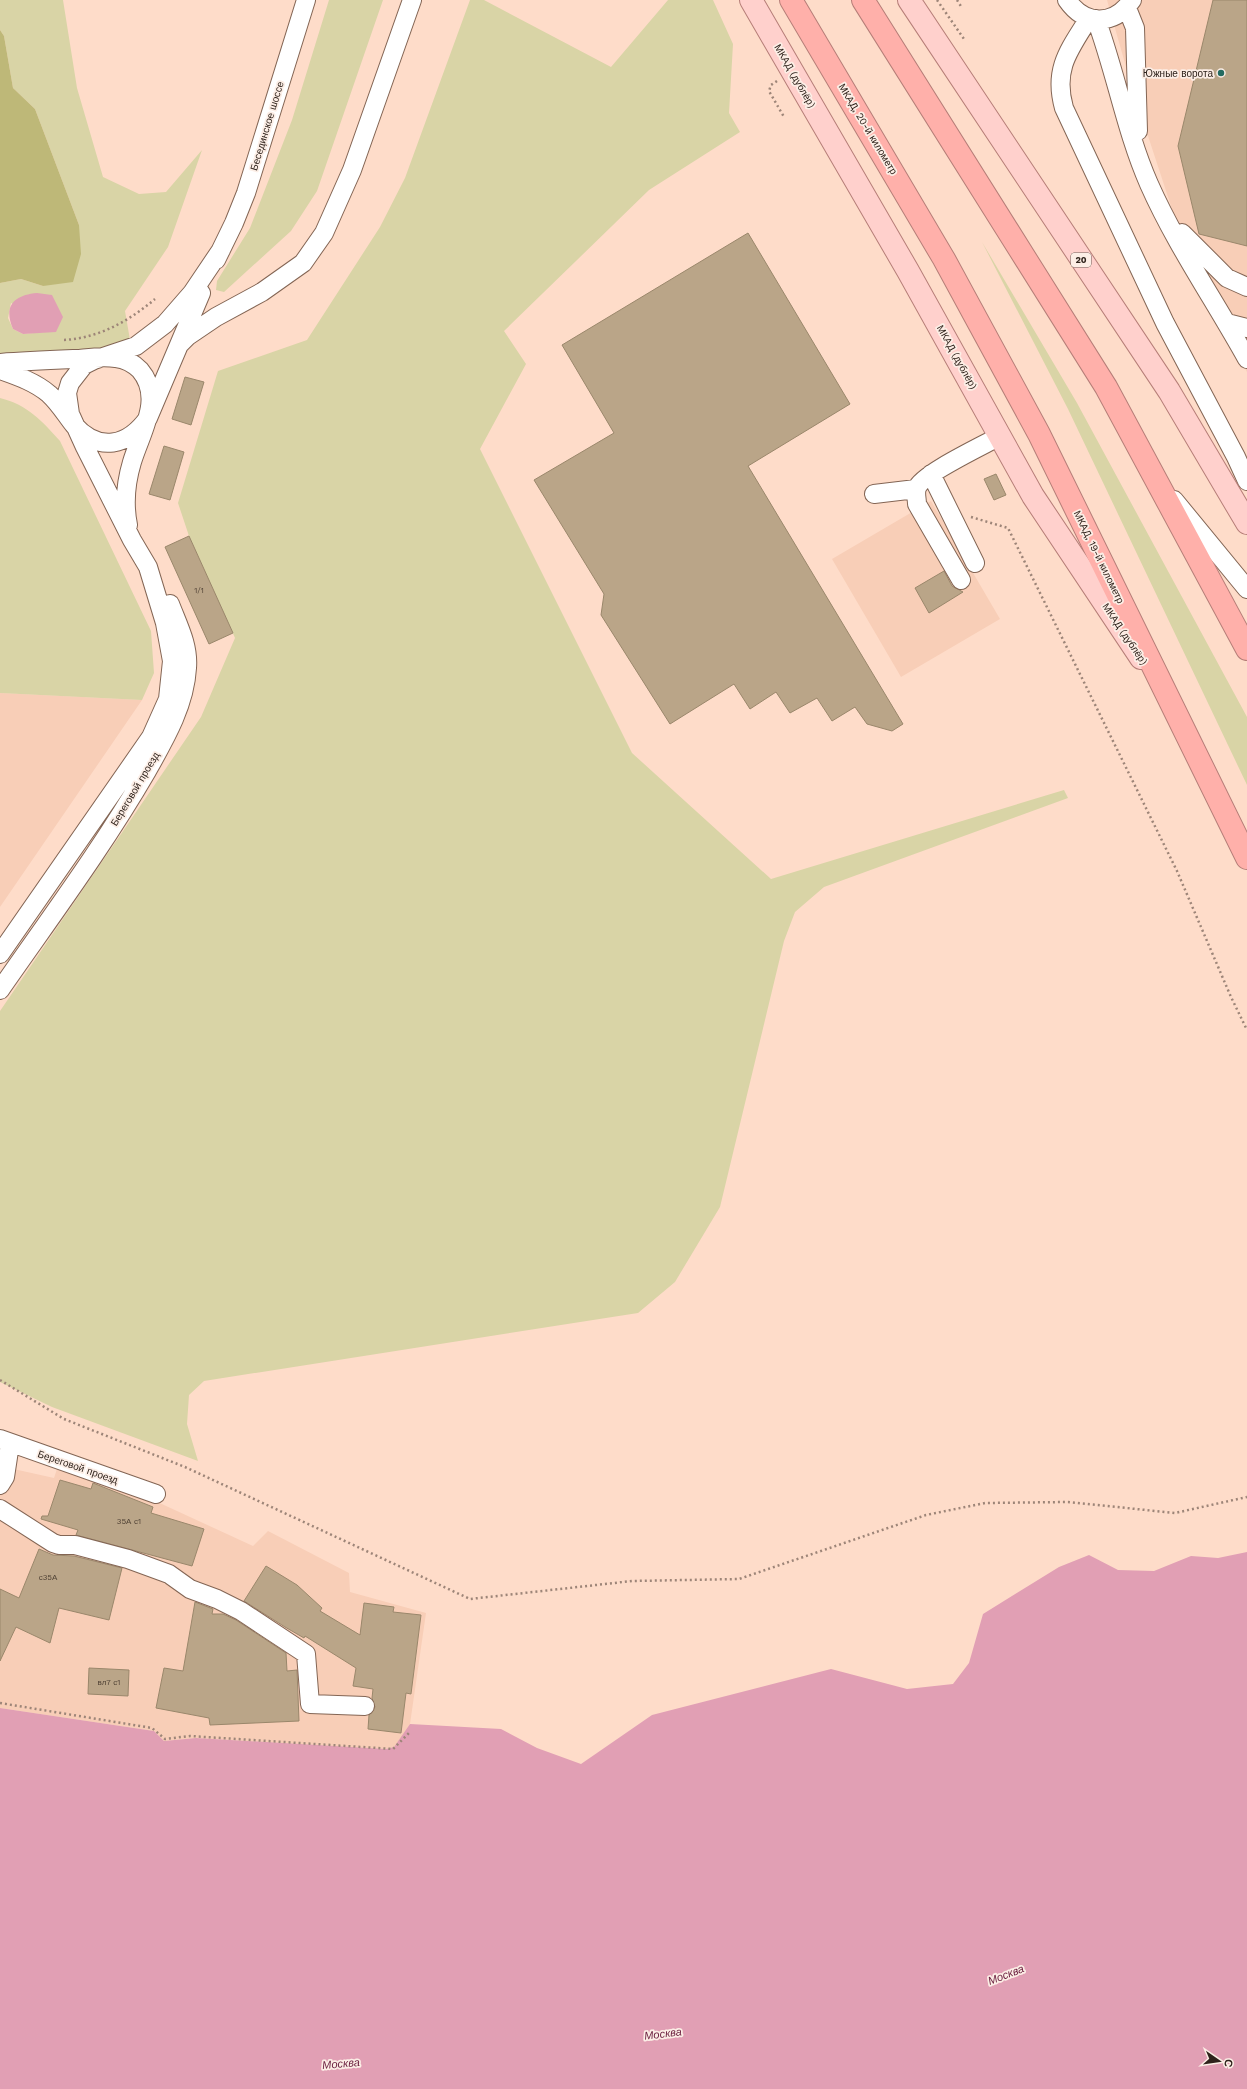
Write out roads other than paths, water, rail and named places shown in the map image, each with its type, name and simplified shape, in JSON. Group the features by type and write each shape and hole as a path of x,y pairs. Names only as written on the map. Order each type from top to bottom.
{"highway":[{"name":"МКАД, 20-й километр","path":"791,0 944,259"},
{"path":"863,0 1006,231 1106,387 1247,649"},
{"name":"МКАД, 19-й километр","path":"944,259 1039,434 1247,858"}],"main road":[{"name":"МКАД (дублёр)","path":"751,0 908,271 1033,496 1174,707"},
{"name":"20","path":"909,0 1169,391 1247,523"}],"street":[{"path":"297,29 302,0"},
{"name":"Бесединское шоссе","path":"148,418 177,347 220,250 234,223 246,192 306,0"},
{"path":"177,347 188,336 216,317 262,292 303,263 324,233 352,170 412,0"},
{"path":"1067,0 1076,11 1092,19 1113,17 1130,4 1135,28 1138,156"},
{"path":"1092,19 1106,46 1138,156 1164,215 1247,359"},
{"path":"1092,19 1072,43 1065,59 1059,80 1060,93 1064,108 1165,323 1247,480"},
{"path":"1164,215 1227,278 1247,286"},
{"name":"Бесединское шоссе","path":"105,357 136,346 165,324 192,293 220,250"},
{"path":"1227,323 1247,328"},
{"path":"0,954 151,737 168,699 172,661 165,623 148,568 132,540 75,426 67,404 67,394 70,383 84,365 105,357"},
{"path":"0,363 105,357 127,361 144,375 152,396 148,418 132,463 126,499 126,512 132,540"},
{"path":"0,370 23,379 44,390 75,426 92,439 114,442 124,440 134,434 148,418"},
{"path":"960,580 917,504 916,489 921,482 931,474 1000,436"},
{"path":"1152,473 1247,589"},
{"path":"931,474 976,563"},
{"path":"874,494 916,489"},
{"name":"Береговой проезд","path":"0,990 122,814 158,751 182,701 188,668 186,646 165,592 148,568"},
{"path":"0,1485 5,1478 5,1442"},
{"name":"Береговой проезд","path":"5,1442 156,1494"},
{"path":"0,1509 53,1543 58,1545 75,1545 135,1562 169,1574 190,1589 217,1599 241,1611 306,1654 310,1704 365,1706"}],"water":[{"path":"37,293 52,295 63,317 56,332 23,334 13,329 9,314 13,303 22,296"},
{"name":"Москва","path":"1247,1552 1247,2089 0,2089 0,1708 154,1731 164,1741 196,1738 386,1749 394,1747 410,1724 501,1729 537,1748 581,1764 652,1715 831,1669 907,1689 953,1684 969,1663 983,1614 1059,1567 1089,1555 1118,1570 1154,1571 1191,1556 1218,1558"}],"place":[{"name":"Южные ворота","path":"1221,73"}]}
